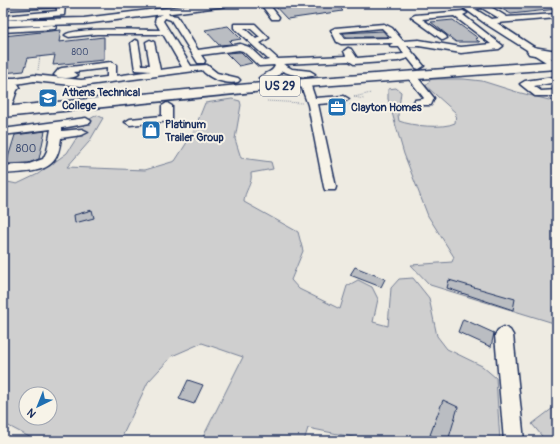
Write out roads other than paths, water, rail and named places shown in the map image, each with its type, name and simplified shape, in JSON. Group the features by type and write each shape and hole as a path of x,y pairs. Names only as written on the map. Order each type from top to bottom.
{"highway":[{"name":"US 29","path":"5,103 19,116 40,108 186,94 307,79 552,60"},
{"path":"355,80 376,75 552,60"},
{"name":"US 29","path":"242,80 264,78 355,80 415,71"},
{"path":"5,103 166,91 232,83 242,80"}],"main road":[{"path":"3,23 84,20 164,13 228,3"}],"street":[{"path":"264,3 275,17"},
{"path":"3,8 61,5 61,13 3,18"},
{"path":"464,5 496,23 552,60"},
{"path":"464,5 483,6 503,17 496,23"},
{"path":"443,38 415,17 474,12"},
{"path":"188,69 158,20 164,13 174,18 206,70 215,77 242,80"},
{"path":"419,102 427,102 429,98 415,71 410,55 399,42 384,26 335,30 340,40 344,42 399,42 419,43 461,50 499,46 455,13"},
{"path":"475,28 496,23 557,16"},
{"path":"3,30 52,27"},
{"path":"70,35 97,32 165,32"},
{"path":"150,42 155,70"},
{"path":"255,42 279,64 307,79 308,103 330,187"},
{"path":"399,42 346,48 354,61 398,58 410,55"},
{"path":"135,43 138,68 155,70"},
{"path":"196,53 240,47 246,48 262,64 279,64 292,60 352,58"},
{"path":"264,78 277,72 279,64"},
{"path":"5,103 35,78 74,83 111,72 188,69 206,70"},
{"path":"554,80 525,84 539,94 557,93"},
{"path":"167,106 186,94"},
{"path":"149,97 167,106"},
{"path":"308,103 349,99"},
{"path":"130,122 168,119 167,106"},
{"path":"56,130 86,121"},
{"path":"3,170 38,166 46,163 50,158 56,130"},
{"path":"3,132 56,130 82,132"},
{"path":"504,335 514,441"}],"place":[{"name":"Athens Technical College","path":"48,98"},
{"name":"Clayton Homes","path":"337,107"},
{"name":"Platinum Trailer Group","path":"151,130"}]}
